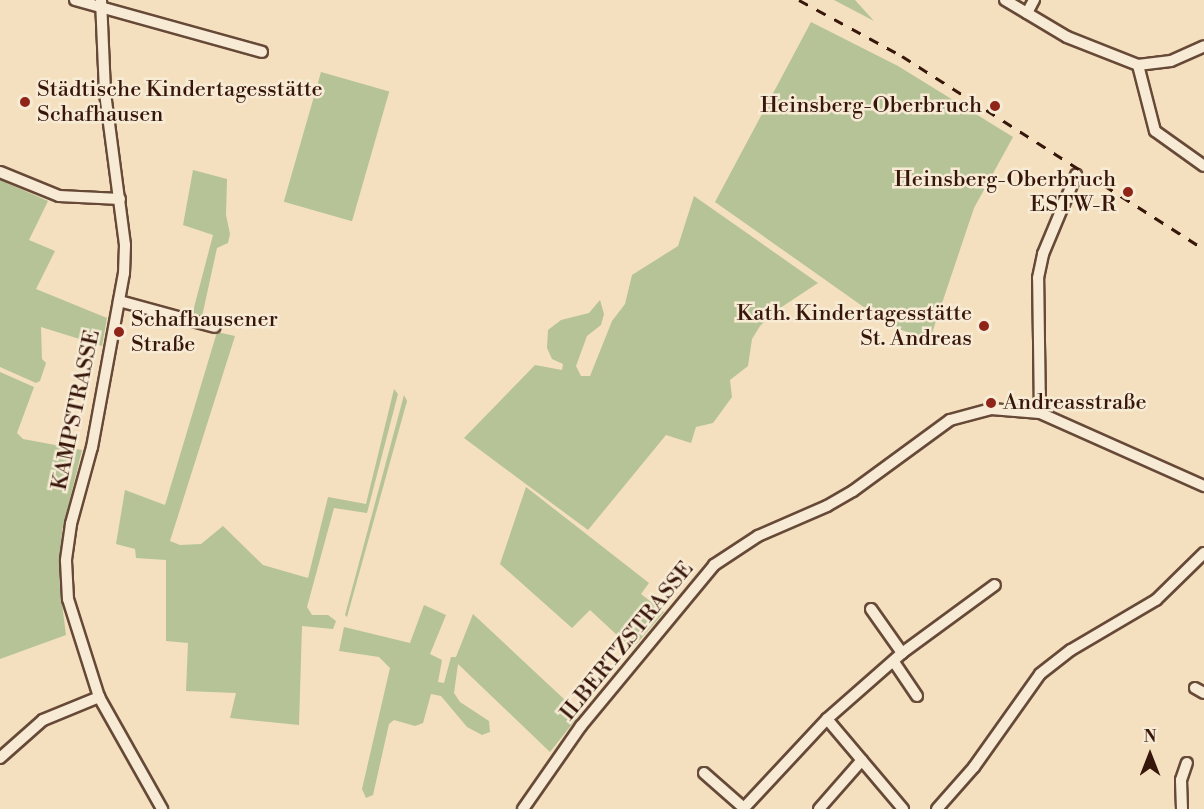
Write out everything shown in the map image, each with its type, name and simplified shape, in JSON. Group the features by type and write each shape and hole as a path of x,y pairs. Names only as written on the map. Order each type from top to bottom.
{"street":[{"path":"75,0 100,4 262,52"},
{"path":"1005,0 1067,38 1138,65 1171,61 1204,46"},
{"path":"1027,13 1034,0"},
{"name":"KAMPSTRASSE","path":"100,4 105,93 125,245 119,301 66,561 68,599 99,697 162,809"},
{"path":"1138,65 1155,131 1204,166"},
{"path":"0,172 59,196 120,199"},
{"path":"1040,413 1038,278 1043,254 1076,175"},
{"path":"119,301 215,327"},
{"name":"ILBERTZSTRASSE","path":"523,809 581,726 695,583 734,549 827,506 950,420 991,410 1040,413 1204,486"},
{"path":"937,809 974,767 1040,674 1071,650 1156,600 1204,553"},
{"path":"704,773 744,808 827,718 903,653 995,585"},
{"path":"871,609 903,653"},
{"path":"894,662 918,696"},
{"path":"0,758 13,743 43,720 99,697"},
{"path":"827,718 903,809"},
{"path":"819,809 862,760"},
{"path":"1182,809 1181,780 1187,763"}],"green space":[{"path":"834,0 855,0 874,21"},
{"path":"811,22 898,66 1013,137 974,208 930,339 892,327 715,202"},
{"path":"321,72 389,92 352,221 284,202"},
{"path":"193,170 227,179 226,215 230,234 228,243 217,248 201,321 191,319 213,235 183,225"},
{"path":"0,180 48,201 29,240 55,251 36,289 107,318 102,346 41,327 42,359 46,363 40,381 36,383 0,367"},
{"path":"694,196 818,283 774,312 760,326 752,339 748,366 730,380 732,397 713,423 696,427 691,443 666,435 588,530 464,438 535,365 562,370 563,364 552,359 547,348 548,330 561,320 589,313 600,300 604,314 601,325 587,336 576,366 581,376 590,376 612,321 625,304 632,275 678,246"},
{"path":"217,332 235,336 170,541 180,545 201,544 223,526 263,565 308,578 328,497 366,504 394,389 398,394 367,513 334,508 307,607 312,615 328,615 336,621 333,629 302,626 299,725 230,718 236,693 186,691 188,643 166,641 166,560 136,558 135,549 116,544 125,490 165,505"},
{"path":"0,372 34,387 17,433 23,439 82,450 62,531 60,588 66,635 0,659"},
{"path":"404,395 407,401 347,617 345,615"},
{"path":"526,487 649,583 641,594 664,612 632,649 590,610 572,628 500,564"},
{"path":"424,605 446,615 430,654 442,660 438,682 444,683 451,657 456,657 473,614 580,714 550,752 458,664 454,693 460,702 489,721 490,732 482,735 467,727 441,696 431,694 423,723 415,726 394,720 389,724 373,795 366,798 362,789 390,668 379,657 339,651 344,627 410,643"}],"railway":[{"path":"799,0 902,56 1204,249"}],"place":[{"name":"Städtische Kindertagesstätte Schafhausen","path":"25,102"},
{"name":"Heinsberg-Oberbruch","path":"995,106"},
{"name":"Heinsberg-Oberbruch ESTW-R","path":"1128,192"},
{"name":"Kath. Kindertagesstätte St. Andreas","path":"984,326"},
{"name":"Schafhausener Straße","path":"119,332"},
{"name":"Andreasstraße","path":"991,403"}]}
